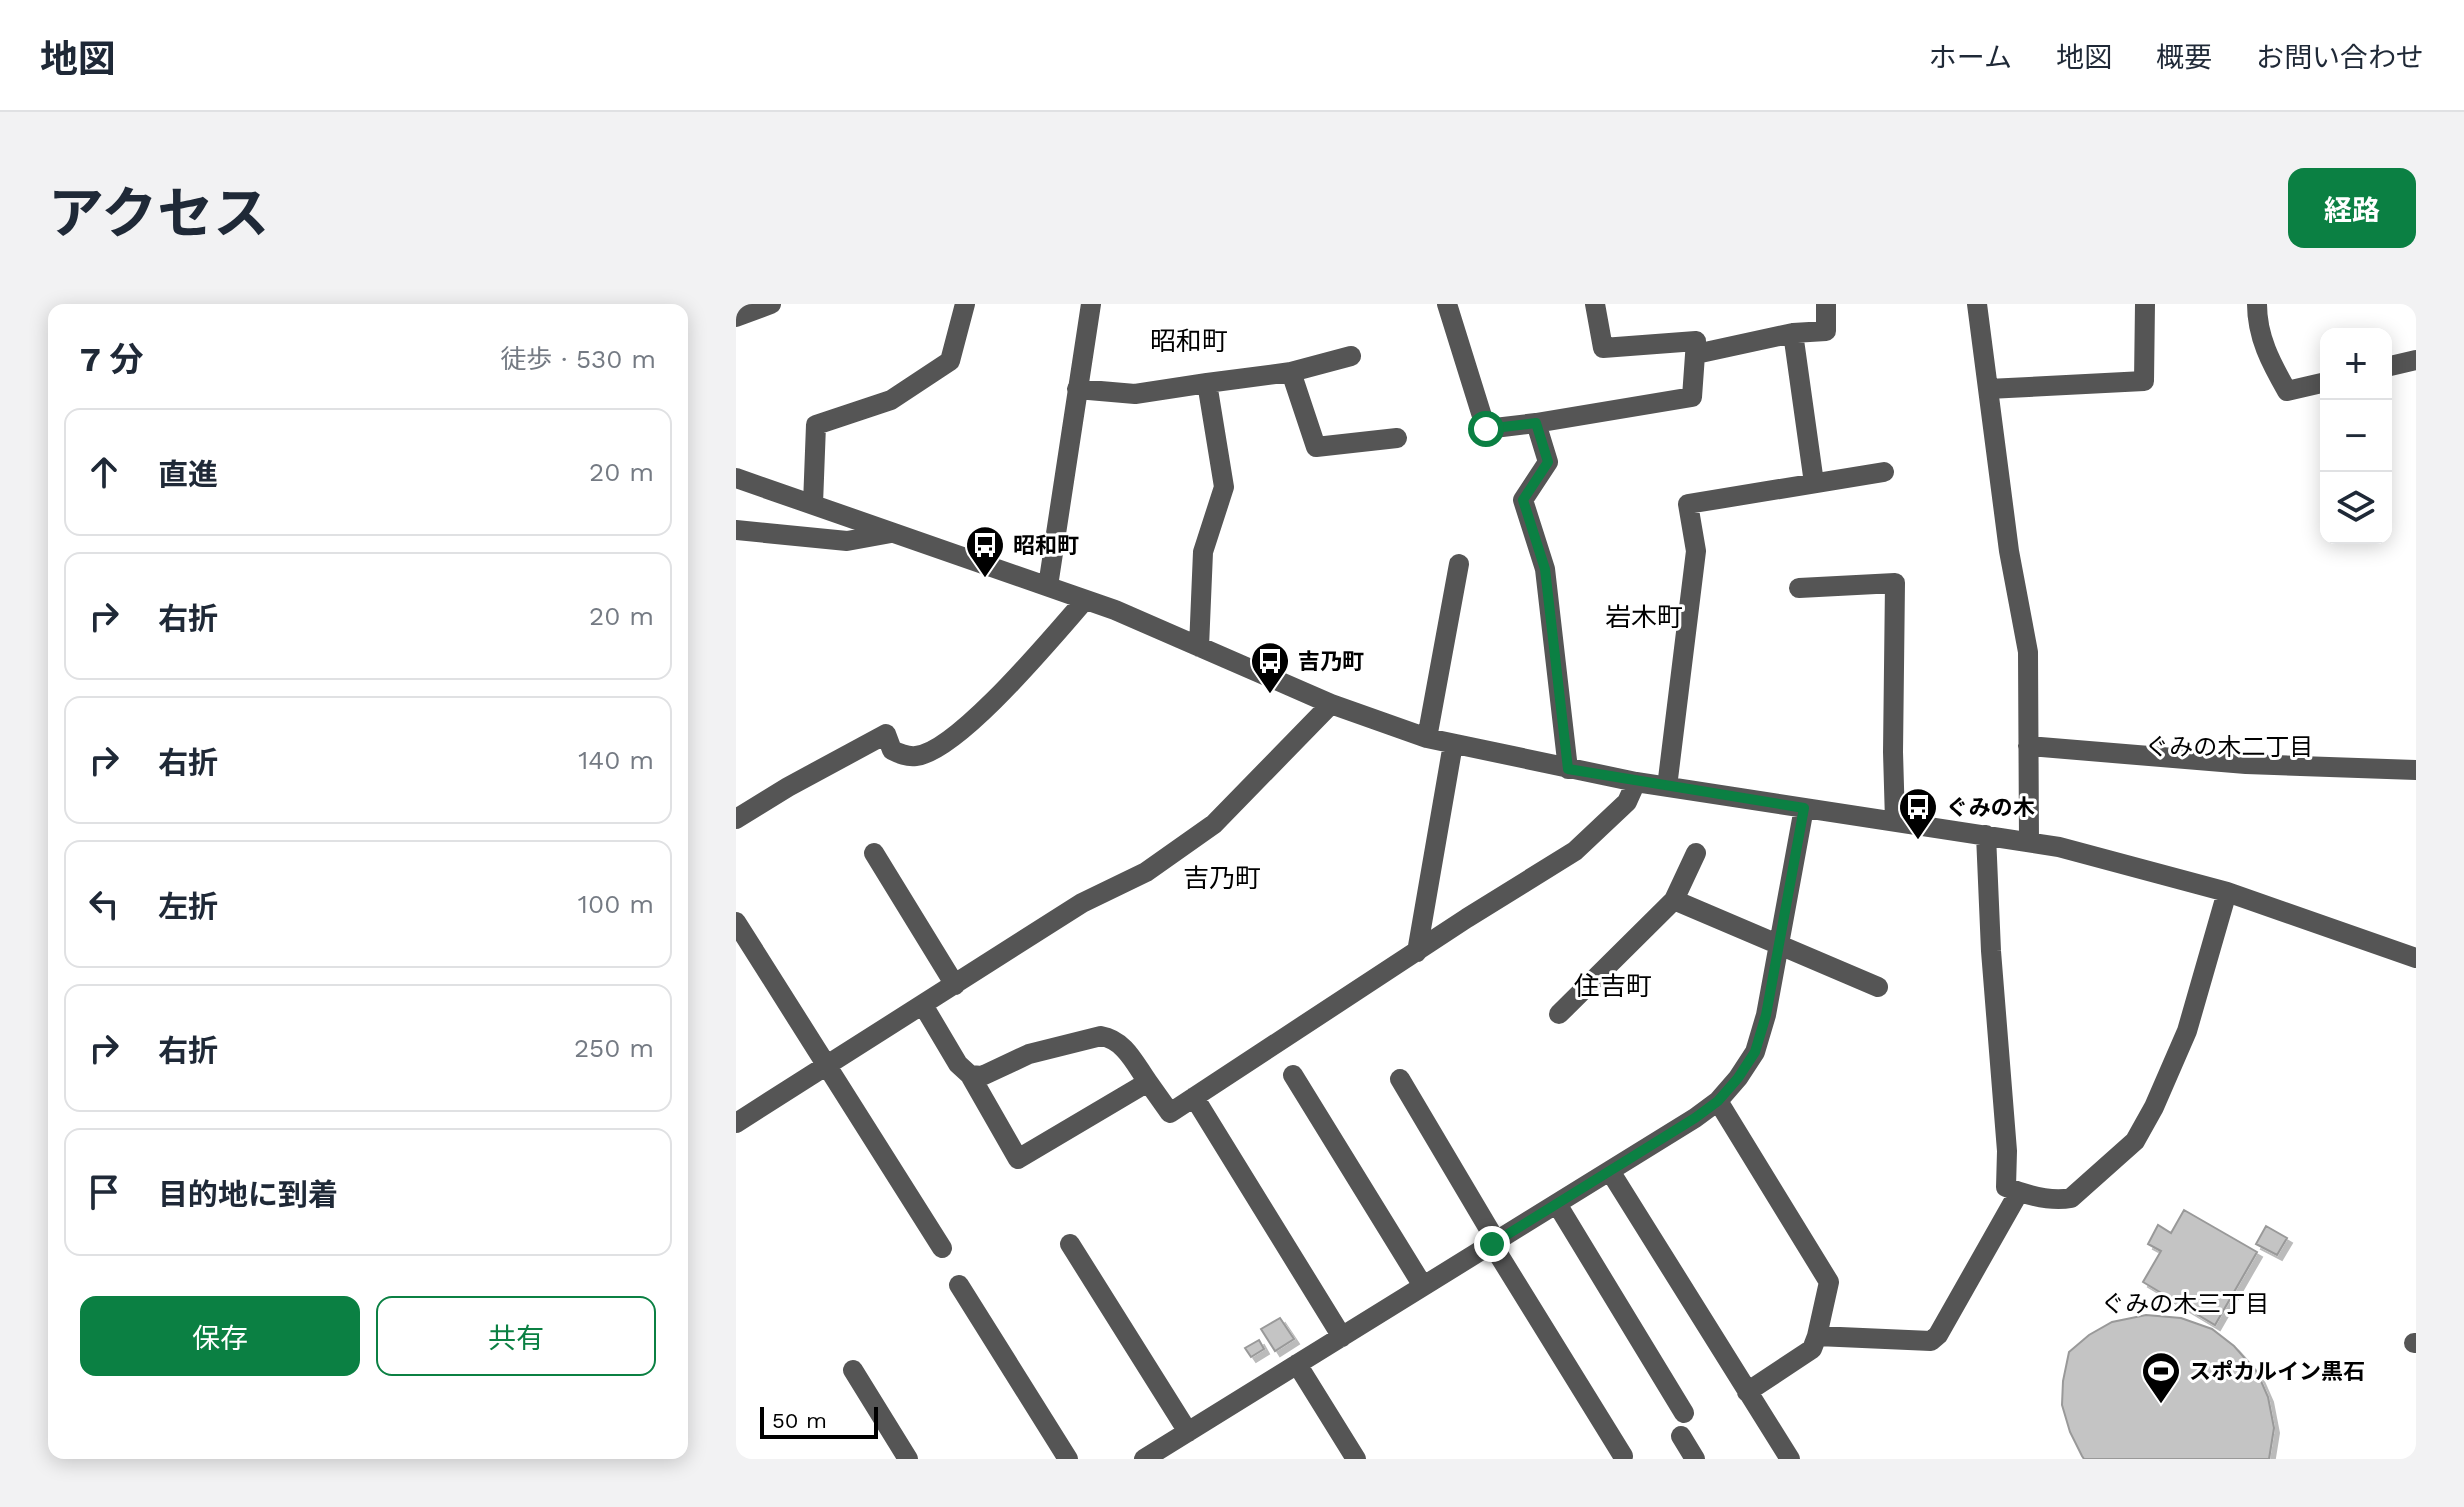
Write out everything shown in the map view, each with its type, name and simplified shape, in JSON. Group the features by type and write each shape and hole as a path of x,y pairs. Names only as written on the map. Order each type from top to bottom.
{"street":[{"path":"736,317 771,304"},
{"path":"813,504 816,425 891,400 950,361 965,304"},
{"path":"1048,586 1091,304"},
{"path":"1447,304 1486,429 1692,397 1696,341 1603,348 1595,304"},
{"path":"1696,354 1793,333 1826,331 1826,304"},
{"path":"1977,304 2009,551 2028,652 2029,842"},
{"path":"1988,389 2144,381 2145,304"},
{"path":"2257,304 2257,322 2267,356 2287,391 2320,383"},
{"path":"1793,333 1814,483"},
{"path":"1077,389 1135,394 1291,372 1351,356"},
{"path":"2392,366 2416,360"},
{"path":"1291,372 1316,447 1397,438"},
{"path":"1199,647 1203,552 1224,487 1207,383"},
{"path":"1536,423 1548,462 1523,500 1545,569 1568,769"},
{"path":"1667,787 1696,551 1688,504 1884,472"},
{"path":"736,478 1048,586 1331,704 1427,738 1636,782 2059,847 2227,892 2416,958"},
{"path":"736,530 847,541 895,533"},
{"path":"1427,738 1459,564"},
{"path":"1799,588 1895,583 1895,821"},
{"path":"736,819 886,734 892,750 903,755 917,756 936,750 990,705 1085,600"},
{"path":"736,1123 1082,903 1146,872 1214,824 1331,704"},
{"path":"1417,952 1453,744"},
{"path":"2028,746 2246,764 2416,770"},
{"path":"970,1075 982,1076 1029,1054 1101,1036 1122,1044 1170,1113 1575,851 1627,802 1636,782"},
{"path":"1144,1459 1718,1101 1755,1052 1766,1015 1804,808"},
{"path":"1986,835 1991,951 2007,1151 2006,1187 2019,1192 2058,1200 2071,1198 2135,1141 2154,1107 2187,1031 2227,892"},
{"path":"874,853 955,985"},
{"path":"1559,1014 1674,900 1696,853"},
{"path":"1674,900 1878,987"},
{"path":"736,922 942,1248"},
{"path":"923,1005 958,1064 970,1075 1018,1159 1148,1082"},
{"path":"1293,1075 1423,1286"},
{"path":"1400,1079 1623,1456"},
{"path":"1194,1097 1342,1337"},
{"path":"1718,1101 1829,1282 1812,1349 1747,1392"},
{"path":"1610,1171 1790,1459"},
{"path":"1817,1336 1931,1341 1938,1335 2019,1192"},
{"path":"1557,1204 1684,1413"},
{"path":"1070,1244 1188,1432"},
{"path":"959,1285 1068,1459"},
{"path":"1297,1364 1356,1459"},
{"path":"853,1370 908,1459"},
{"path":"1681,1436 1695,1459"}],"building":[{"path":"2184,1210 2257,1252 2215,1325 2143,1282 2161,1251 2148,1244 2158,1225 2171,1233"},
{"path":"2266,1226 2287,1238 2277,1255 2256,1244"},
{"path":"2146,1315 2181,1318 2212,1329 2234,1346 2257,1372 2268,1397 2274,1428 2269,1459 2084,1459 2070,1432 2062,1405 2069,1352 2089,1335 2112,1322"},
{"path":"1280,1318 1294,1339 1275,1351 1261,1329"},
{"path":"1259,1340 1264,1349 1251,1357 1245,1348"}],"place":[{"name":"昭和町","path":"985,579"},
{"name":"吉乃町","path":"1270,695"},
{"name":"ぐみの木","path":"1918,841"},
{"name":"スポカルイン黒石","path":"2161,1405"}],"district":[{"name":"昭和町","path":"1189,341"},
{"name":"岩木町","path":"1644,617"},
{"name":"ぐみの木二丁目","path":"2229,747"},
{"name":"吉乃町","path":"1222,878"},
{"name":"住吉町","path":"1613,986"},
{"name":"ぐみの木三丁目","path":"2185,1304"}],"route":[{"path":"1486,429 1536,423 1548,462 1523,500 1545,569 1568,769 1804,808 1766,1015 1755,1052 1738,1078 1718,1101 1695,1118 1492,1244"}]}
